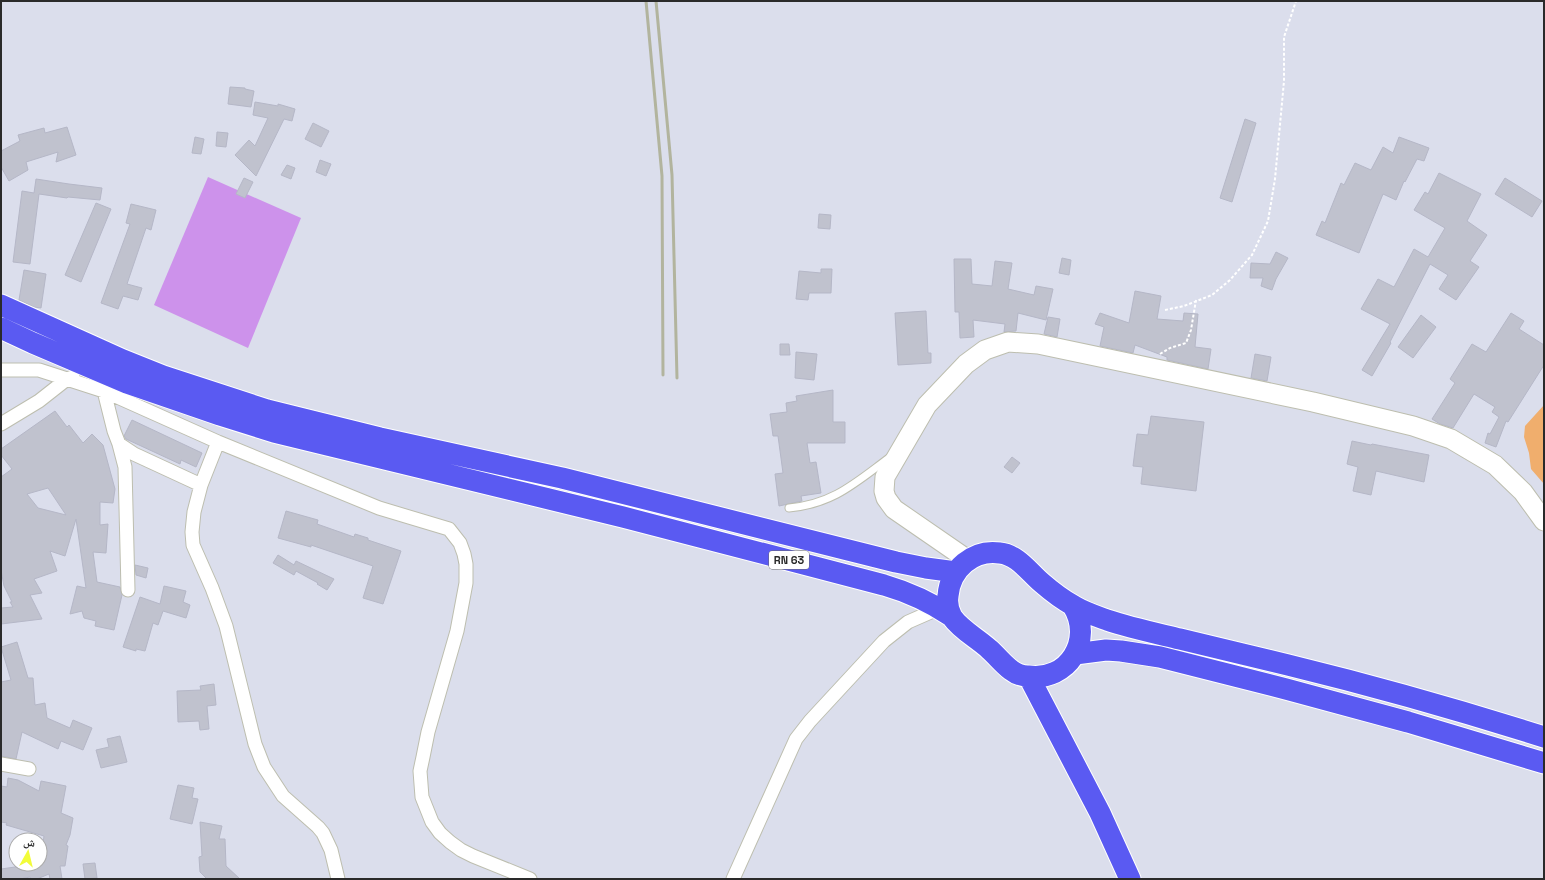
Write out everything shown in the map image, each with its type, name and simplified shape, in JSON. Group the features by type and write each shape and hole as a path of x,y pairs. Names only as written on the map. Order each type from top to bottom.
{"main road":[{"path":"1,305 100,365"},
{"path":"1,328 32,343 100,365 163,376 267,410 380,438 562,478 896,562 926,568 962,566"},
{"path":"962,566 894,509 884,492 885,477 900,449 928,405 966,364 985,350 1008,342 1038,344 1313,402 1413,426 1451,439 1495,465 1523,492 1544,520"},
{"name":"RN 63","path":"100,365 127,383 274,432 623,517 903,590 946,612"},
{"path":"1073,606 1078,614 1081,624 1081,634 1075,654 1069,662 1059,670 1045,676 1029,677 1012,671 989,649 962,628 946,612 950,583 962,566 983,553 991,552 1007,554 1015,558 1043,584 1073,606 1106,619 1141,630 1299,668 1421,701 1544,737"},
{"path":"1136,653 1141,630"},
{"path":"1075,654 1106,650 1160,657 1416,724 1544,763"},
{"path":"1029,677 1100,813 1130,879"}],"street":[{"path":"1,424 39,401 67,379 100,365"},
{"path":"1,370 39,370 104,391 218,442 379,508 449,529 460,544 466,564 466,583 457,631 428,732 420,771 422,797 432,822 440,833 450,842 473,856 530,879"},
{"path":"104,391 125,467 125,518 128,556 128,590"},
{"path":"218,442 201,485 192,522 193,545 212,588 226,626 259,756 270,778 280,792 291,804 318,827 323,834 331,850 338,879"},
{"path":"119,444 134,454 201,485"},
{"path":"733,879 796,739 810,721 884,641 908,622 946,612"},
{"path":"1,764 29,769"}],"lane":[{"path":"789,508 805,507 821,503 836,496 900,449"}],"path":[{"path":"1165,310 1184,306 1212,295 1230,280 1252,255 1268,221 1284,81 1284,38 1296,1"},
{"path":"1156,369 1160,353 1186,343 1191,330 1196,300"}],"shaded area":[{"path":"208,177 301,218 248,348 154,305"},
{"path":"1544,405 1544,484 1531,469 1529,453 1524,437 1525,426"}],"building":[{"path":"230,87 245,88 254,91 251,107 228,104"},
{"path":"255,102 278,106 278,104 295,109 292,121 284,119 256,176 235,155 249,140 255,146 268,118 253,115"},
{"path":"1245,119 1256,123 1232,202 1220,198"},
{"path":"313,123 329,131 321,147 305,139"},
{"path":"67,127 76,155 56,162 58,152 26,162 28,170 9,181 1,167 1,151 20,141 18,135 44,128 45,133"},
{"path":"217,132 228,133 226,147 216,146"},
{"path":"195,137 204,139 201,154 192,153"},
{"path":"1399,137 1429,148 1424,161 1417,159 1405,182 1404,181 1396,200 1383,194 1359,253 1316,235 1322,221 1325,223 1341,183 1344,185 1355,163 1371,170 1383,147 1393,153"},
{"path":"320,160 331,164 326,176 316,172"},
{"path":"287,165 295,168 291,179 281,175"},
{"path":"1439,173 1481,194 1467,221 1487,235 1470,261 1479,267 1456,300 1439,289 1448,275 1430,264 1390,342 1391,343 1372,376 1362,370 1390,324 1361,309 1378,279 1394,287 1414,249 1428,257 1445,228 1414,210 1425,192 1428,194"},
{"path":"244,178 253,182 245,198 236,194"},
{"path":"1505,178 1542,201 1532,217 1495,194"},
{"path":"36,179 102,188 100,200 67,198 39,194 30,264 13,262 22,191 34,193"},
{"path":"96,203 111,209 81,282 65,275"},
{"path":"131,204 156,210 151,230 146,228 127,284 142,288 138,300 123,296 118,309 101,303 130,224 126,223"},
{"path":"819,214 831,215 830,229 818,228"},
{"path":"1276,252 1288,258 1276,279 1272,290 1261,286 1263,278 1250,278 1251,263 1270,264"},
{"path":"1062,258 1071,260 1069,275 1059,273"},
{"path":"954,259 971,259 972,284 992,286 995,261 1012,263 1008,289 1034,295 1036,286 1053,289 1046,320 1018,313 1016,331 1004,332 1005,324 973,320 974,337 960,338 959,312 955,312"},
{"path":"821,269 832,269 831,293 809,293 808,300 796,299 799,271 821,273"},
{"path":"24,270 46,274 41,308 34,307 19,300"},
{"path":"1135,291 1161,296 1157,319 1183,321 1184,313 1198,314 1195,347 1211,349 1208,369 1167,360 1167,357 1135,345 1133,353 1100,346 1104,327 1095,324 1100,313 1129,323"},
{"path":"926,311 928,353 931,353 931,363 898,365 895,313"},
{"path":"1511,313 1524,321 1519,329 1544,345 1544,365 1508,422 1506,421 1496,447 1485,443 1488,433 1490,434 1499,417 1492,412 1495,407 1474,394 1453,428 1440,424 1432,419 1455,383 1450,379 1472,344 1486,352"},
{"path":"1421,315 1436,327 1413,358 1398,347"},
{"path":"1048,317 1060,319 1057,337 1044,334"},
{"path":"780,344 789,344 790,355 780,355"},
{"path":"796,352 817,354 814,380 795,378"},
{"path":"1255,354 1271,357 1267,381 1251,378"},
{"path":"833,390 833,422 845,422 845,443 807,443 810,463 816,462 821,493 801,496 802,501 779,506 775,474 783,473 778,436 773,436 770,414 787,412 786,403 797,401 796,396"},
{"path":"55,411 67,427 69,425 83,443 92,434 103,445 115,489 113,503 100,502 100,525 108,524 106,553 93,552 97,582 120,587 122,595 114,630 95,626 96,621 84,618 82,611 70,614 77,586 86,588 76,519 65,556 50,551 57,571 34,579 42,593 30,595 42,619 1,624 1,608 13,607 4,586 1,570 1,477 12,469 1,455 1,449","holes":["48,488 66,515 38,508 27,494"]},
{"path":"1151,416 1204,422 1196,491 1141,484 1143,467 1133,466 1137,434 1148,435"},
{"path":"132,420 202,453 196,467 181,460 180,464 126,439 124,436"},
{"path":"1352,441 1429,455 1424,482 1376,471 1371,495 1353,491 1358,467 1347,464"},
{"path":"1012,457 1020,463 1012,473 1004,467"},
{"path":"286,511 318,520 317,524 354,537 355,534 401,551 383,604 363,598 373,566 311,545 311,547 278,538"},
{"path":"278,555 294,565 296,561 334,579 327,590 317,584 318,583 296,571 294,575 273,563"},
{"path":"135,565 148,568 146,578 136,575"},
{"path":"164,586 186,591 183,602 190,605 186,618 163,611 158,625 153,623 145,651 136,649 136,651 123,647 140,597 160,604"},
{"path":"17,642 28,678 33,678 35,705 45,703 47,718 70,728 73,720 92,728 83,750 61,741 58,749 22,732 16,759 1,756 1,682 11,680 1,647"},
{"path":"214,684 216,705 207,706 209,729 200,730 199,721 178,722 177,691 201,690 200,686"},
{"path":"120,736 127,762 101,768 96,750 109,747 107,739"},
{"path":"8,778 18,780 39,791 41,781 66,786 61,813 73,818 70,835 66,845 68,846 65,866 60,866 62,879 50,879 49,874 37,879 31,879 30,877 20,879 1,879 1,869 8,868 8,872 48,872 48,832 30,832 6,825 7,823 1,822 1,786 7,787"},
{"path":"178,785 194,788 192,798 198,799 192,824 170,819"},
{"path":"200,822 222,826 219,839 225,839 226,866 240,879 207,879 200,872 199,857 202,856"},
{"path":"95,863 97,878 85,879 83,864"}],"railway":[{"path":"646,1 662,176 663,375"},
{"path":"656,1 672,175 677,378"}]}
